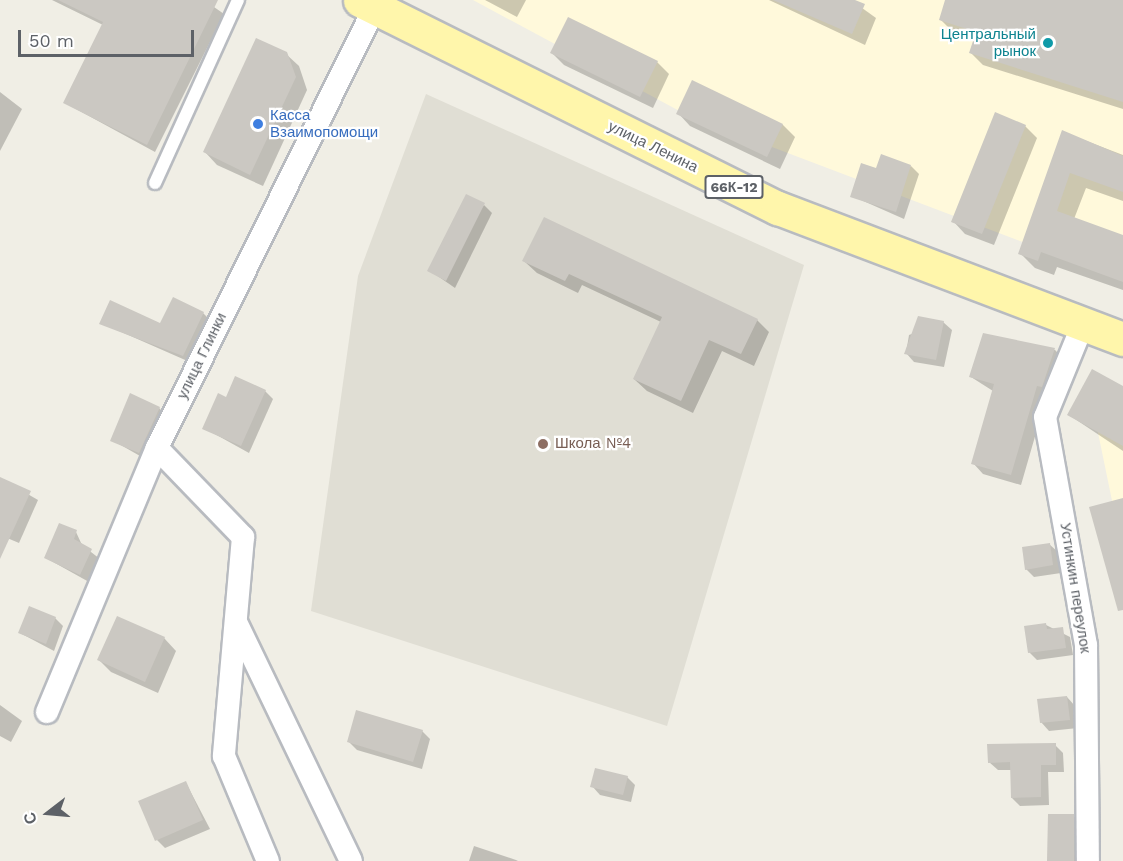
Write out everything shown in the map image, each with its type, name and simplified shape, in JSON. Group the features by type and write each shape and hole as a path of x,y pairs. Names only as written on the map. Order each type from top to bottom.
{"main road":[{"name":"улица Ленина","path":"367,4 778,208 1123,339"}],"street":[{"name":"улица Глинки","path":"47,712 157,448 367,4"},
{"name":"Устинкин переулок","path":"1083,324 1045,417 1086,645 1088,861"},
{"path":"157,448 243,537 224,756 268,861"},
{"path":"236,620 351,861"}],"lane":[{"path":"155,183 238,0"}],"shaded area":[{"path":"473,0 1123,0 1123,280 685,114"},
{"name":"Школа №4","path":"426,94 804,265 667,726 311,611 358,276"},
{"path":"1088,384 1123,392 1123,554"}],"building":[{"path":"58,0 218,0 147,145 63,103 103,22"},
{"path":"773,0 855,0 865,4 852,34"},
{"name":"Центральный рынок","path":"945,0 1123,0 1123,102 969,53 976,32 939,20"},
{"path":"568,17 658,61 640,97 550,53"},
{"path":"256,38 287,52 296,77 250,175 203,152"},
{"path":"692,80 783,124 767,157 676,114"},
{"path":"995,112 1026,125 982,234 951,222"},
{"path":"1062,130 1123,156 1123,192 1070,173 1057,211 1123,235 1123,282 1041,252 1038,261 1018,254"},
{"path":"881,154 911,165 896,212 850,197 861,163 876,168"},
{"path":"466,194 485,203 446,281 427,271"},
{"path":"544,217 758,319 741,354 709,340 681,401 633,379 662,317 569,274 565,281 522,261"},
{"path":"173,297 204,312 183,356 99,324 110,300 160,323"},
{"path":"918,316 944,321 936,360 904,354"},
{"path":"983,333 1055,348 1042,387 1037,386 1011,475 971,464 994,384 969,377"},
{"path":"1092,369 1123,386 1123,446 1067,415"},
{"path":"235,376 266,390 241,446 202,429 218,393 226,397"},
{"path":"130,393 160,407 139,453 110,441"},
{"path":"0,477 31,491 0,559"},
{"path":"1123,498 1123,610 1118,611 1089,507"},
{"path":"59,523 77,530 74,539 92,549 80,575 44,558"},
{"path":"1050,543 1053,565 1025,570 1022,547"},
{"path":"29,606 56,617 46,644 18,633"},
{"path":"117,616 165,637 145,682 97,660"},
{"path":"1046,623 1047,629 1063,627 1066,648 1028,653 1024,626"},
{"path":"1067,696 1070,720 1040,723 1037,699"},
{"path":"356,710 423,730 413,762 347,742"},
{"path":"1056,743 1056,765 1041,765 1041,797 1011,798 1010,762 988,763 987,744"},
{"path":"595,768 628,776 623,795 590,787"},
{"path":"186,781 203,820 155,841 138,801"},
{"path":"1048,814 1074,814 1074,861 1047,861"}],"place":[{"name":"Центральный рынок","path":"1048,43"},
{"name":"Касса Взаимопомощи","path":"258,124"},
{"name":"Школа №4","path":"543,444"}]}
